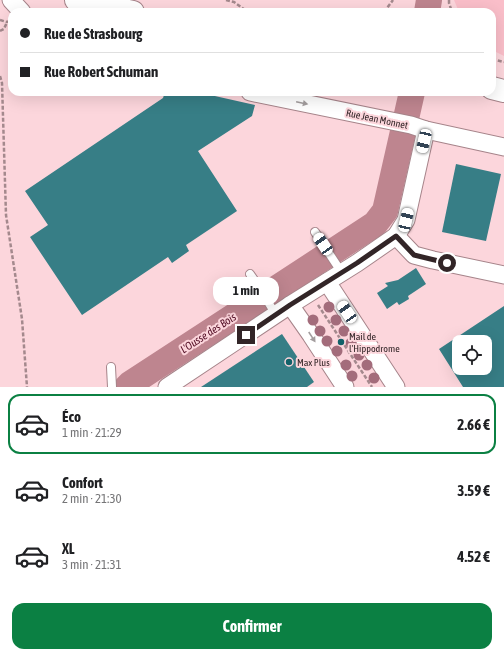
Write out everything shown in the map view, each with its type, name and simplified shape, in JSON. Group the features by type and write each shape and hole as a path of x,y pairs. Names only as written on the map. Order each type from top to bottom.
{"main road":[{"path":"76,0 114,8"}],"street":[{"path":"11,0 18,8"},
{"name":"Rue Jean Monnet","path":"269,96 504,147"},
{"path":"167,387 396,236 406,220 412,126"},
{"path":"396,236 414,255 504,275"},
{"path":"327,282 396,387"},
{"path":"290,305 345,387"}],"lane":[{"path":"315,232 342,273"},
{"path":"250,274 276,315"},
{"path":"111,367 112,387"}],"path":[{"path":"226,0 234,2 242,8"},
{"path":"0,20 7,22 4,29 0,31"},
{"path":"0,76 2,82 6,215 22,319 27,387"},
{"path":"308,294 315,301 372,387"}],"shaded area":[{"path":"454,0 504,0 504,56 496,52 496,8 457,8"}],"building":[{"path":"164,96 215,96 255,105 252,116 198,151 237,211 186,245 189,251 172,263 168,257 82,315 30,237 48,225 25,191 163,98"},
{"path":"456,164 501,174 486,241 442,232"},
{"path":"416,268 426,284 408,296 409,299 399,305 397,302 387,309 377,293 388,286 385,283 398,280"},
{"path":"504,306 504,387 463,387 455,375 492,375 492,335 460,335"},
{"path":"282,334 314,382 307,387 201,387"},
{"path":"452,340 452,370 439,349"}],"waterway":[{"name":"L'Ousse des Bois","path":"428,8 429,0"},
{"name":"L'Ousse des Bois","path":"127,387 375,224 385,211 411,96"}],"place":[{"name":"Mail de l'Hippodrome","path":"341,342"},
{"name":"Max Plus","path":"289,362"}],"route":[{"path":"246,335 396,236 414,255 447,263"}]}
